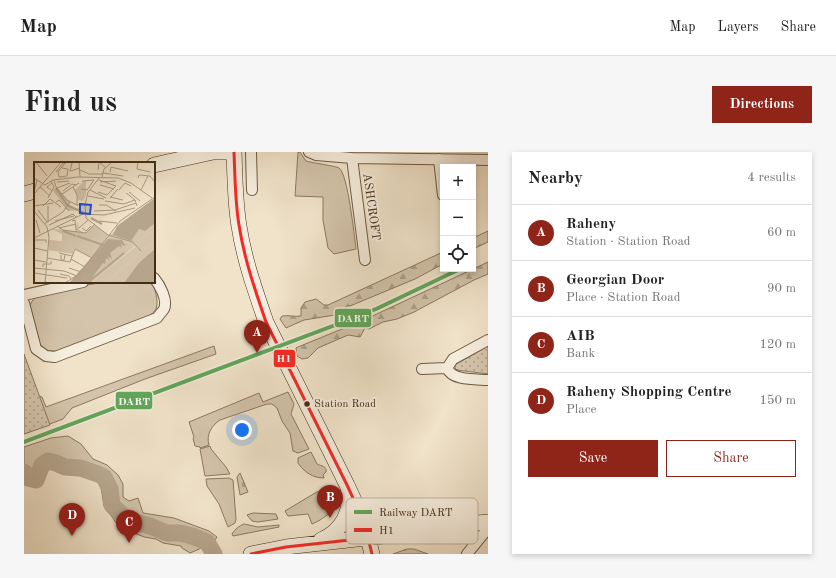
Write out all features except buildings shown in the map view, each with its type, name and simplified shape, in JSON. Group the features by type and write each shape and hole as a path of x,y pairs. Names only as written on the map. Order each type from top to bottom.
{"main road":[{"path":"155,165 213,152 234,152 237,211 242,247 247,268 266,322 353,498"},
{"path":"24,194 34,192"},
{"path":"347,485 349,498"},
{"path":"251,554 322,540 331,535 342,524 346,516"},
{"path":"478,523 488,522"},
{"path":"306,544 346,540"},
{"path":"370,544 372,554"}],"street":[{"path":"251,152 252,190"},
{"name":"ASHCROFT","path":"309,152 316,155 352,158 393,155 439,159 488,160"},
{"name":"ASHCROFT","path":"352,158 365,260"},
{"path":"439,159 440,168"},
{"path":"24,303 36,349 46,356 56,357 157,318 164,309 164,298 155,279"},
{"path":"24,295 78,283"},
{"path":"447,368 453,359 488,340"},
{"path":"422,369 447,368"},
{"path":"447,368 449,372 456,376 488,380"},
{"path":"478,541 486,532 488,522"},
{"path":"467,554 476,544"}],"green space":[{"path":"298,152 300,152 306,161 337,167 342,173 348,193 356,249 334,254 328,248 323,220 323,197 295,196"},
{"path":"488,231 488,242 476,248 476,237"},
{"path":"440,253 440,266 415,279 347,306 335,315 304,320 286,328 280,319 282,316 301,316 301,308 305,302 316,299 324,305 328,305"},
{"path":"488,262 488,274 414,312 397,319 383,322 369,329 365,328 360,337 348,335 318,348 308,358 302,359 297,356 296,348 298,347 364,320 467,272 476,272 476,268"},
{"path":"98,283 152,283 156,295 157,306 149,317 56,351 46,351 40,344 30,306 31,303 35,298 41,295 68,288"},
{"path":"214,346 216,354 145,379 72,408 63,419 24,434 35,395 42,397 46,407"},
{"path":"488,346 488,374 457,370 455,368 455,365"},
{"path":"24,354 50,425 24,434"},
{"path":"288,392 294,404 291,414 309,449 298,453 293,451 290,433 282,421 277,408 272,404 267,404 220,420 210,431 208,438 209,445 200,448 195,446 194,437 189,422 259,393 263,402"},
{"path":"68,436 81,444 93,459 107,465 118,475 123,484 123,497 129,501 138,498 143,513 174,518 209,531 217,537 213,543 190,553 181,546 163,543 156,539 144,537 125,529 117,524 104,506 101,487 87,468 72,466 58,461 47,464 36,482 29,483 24,481 24,447 51,438"},
{"path":"210,446 230,474 205,476 200,449"},
{"path":"311,452 317,464 326,468 326,472 323,475 324,478 309,474 298,463 298,458"},
{"path":"240,473 248,492 240,495 237,477"},
{"path":"229,478 233,480 236,519 235,523 228,527 219,504 207,486 206,479"},
{"path":"330,487 334,488 338,499 333,509 323,518 312,524 308,514 288,516 285,511 315,493"},
{"path":"253,513 276,514 278,519 258,522 252,521 247,515"},
{"path":"244,524 258,527 279,525 279,527 233,536 232,534 234,531"},
{"path":"407,549 414,549 428,554 393,554"}],"waterway":[{"path":"24,472 28,478 36,480 42,465 48,461 65,467 80,468 98,474 104,477 110,489 112,505 122,515 132,521 167,533 180,533 207,542 214,554"}],"rail line":[{"name":"DART","path":"24,442 346,321 376,309 454,272"}],"transit line":[{"name":"H1","path":"234,152 235,188 241,237 250,274 266,322 353,498"},
{"name":"H1","path":"251,554 286,547 346,540"},
{"name":"H1","path":"370,544 372,554"}],"place":[{"name":"Raheny","path":"257,353"},
{"name":"Station Road","path":"307,404"},
{"name":"Georgian Door","path":"330,518"},
{"name":"Raheny Shopping Centre","path":"72,536"},
{"name":"AIB","path":"129,543"}]}
